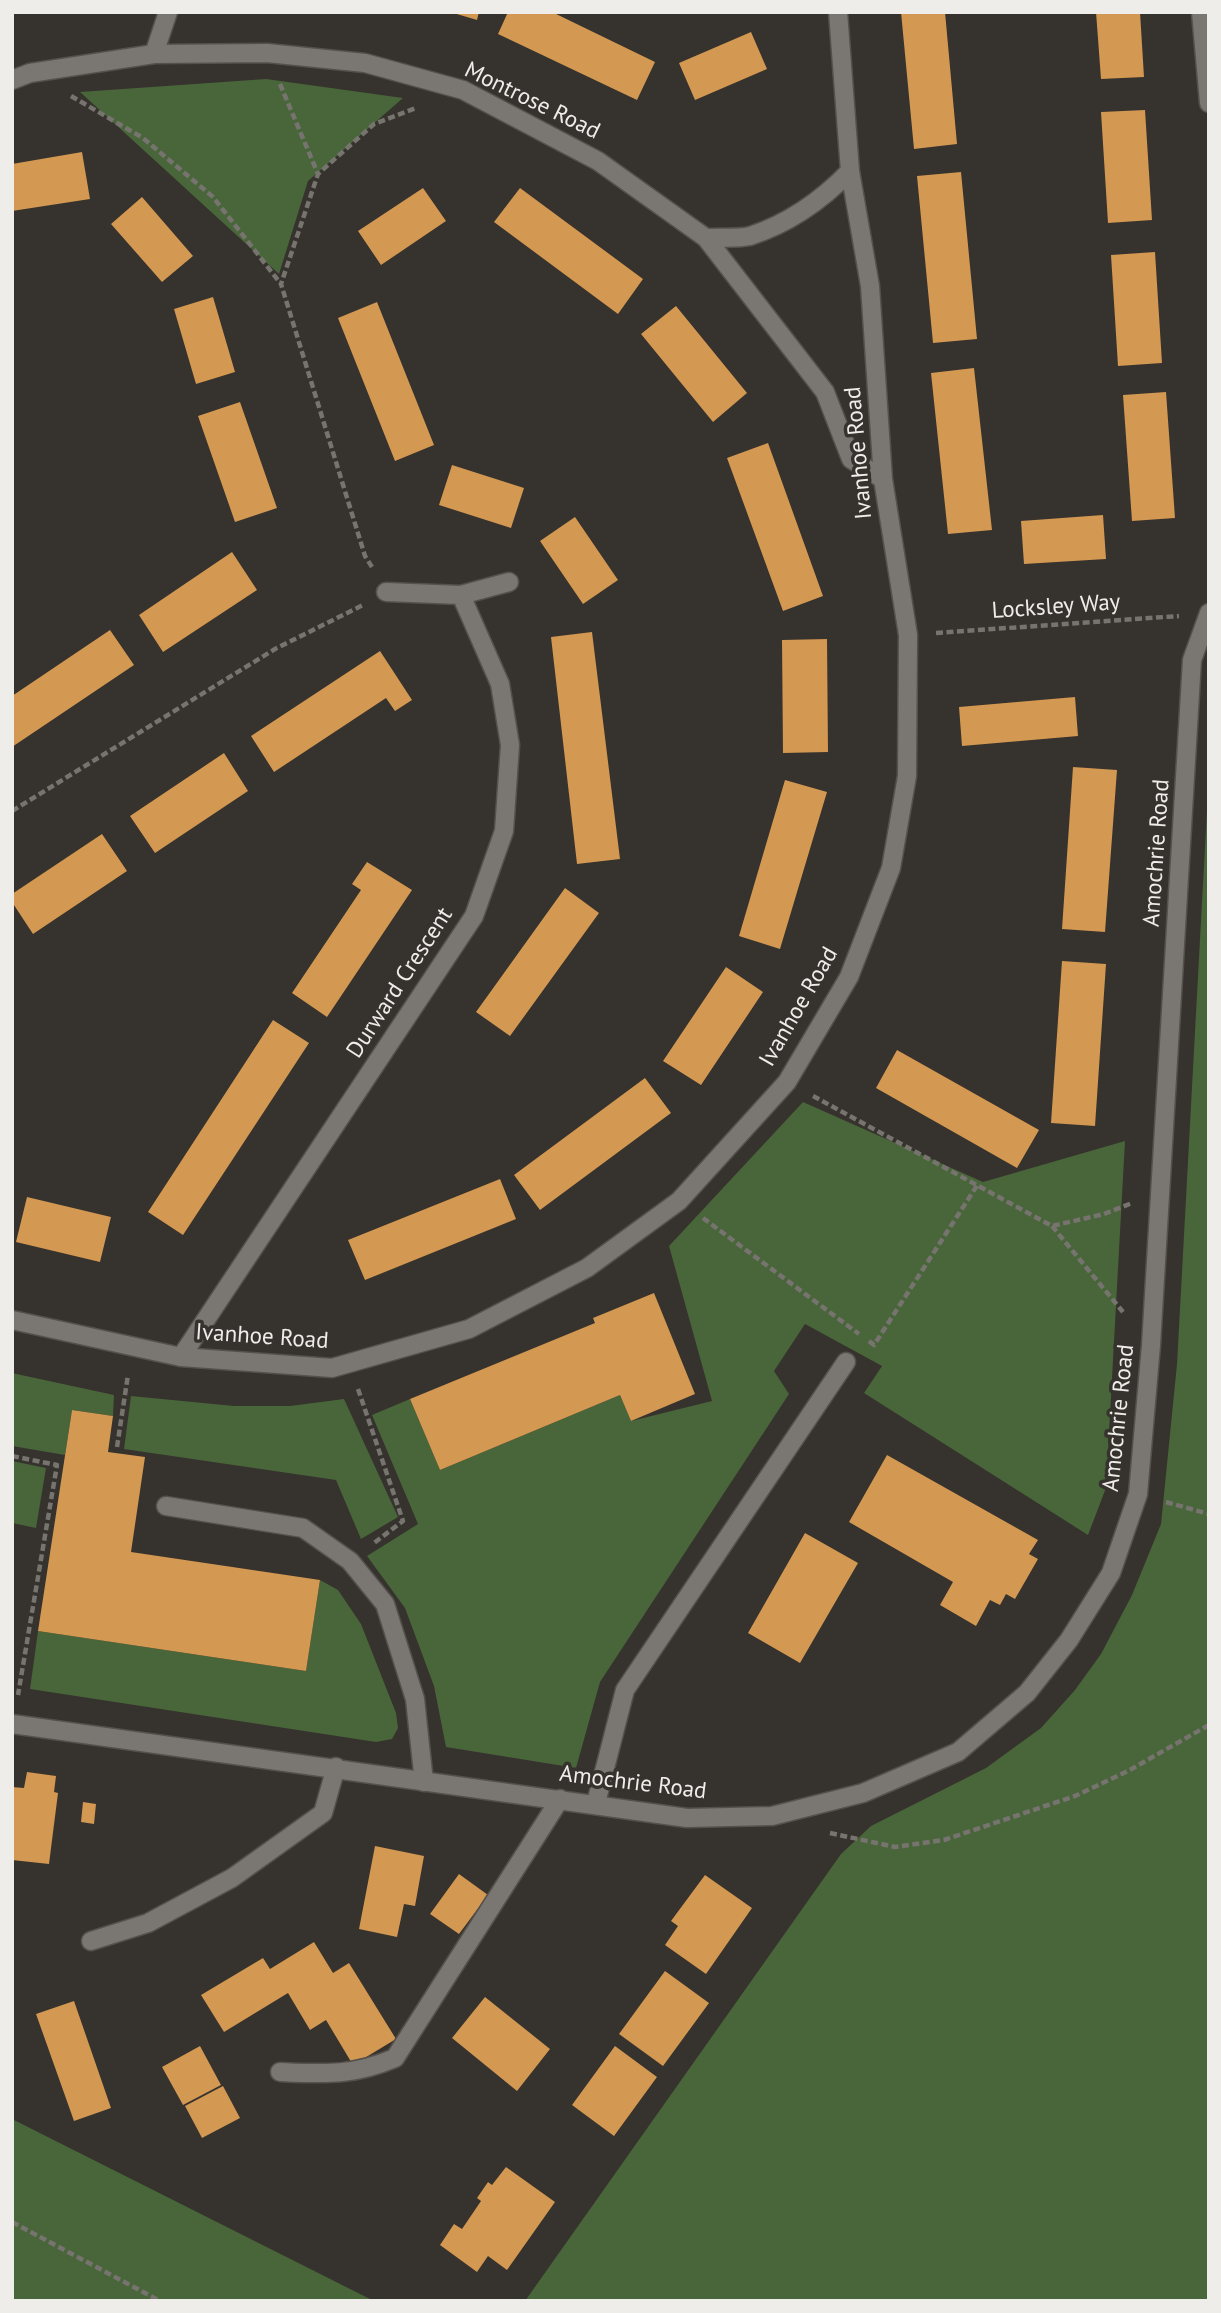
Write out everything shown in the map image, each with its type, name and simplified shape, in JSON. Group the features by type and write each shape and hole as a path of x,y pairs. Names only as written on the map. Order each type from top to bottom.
{"street":[{"path":"153,54 168,12"},
{"name":"Ivanhoe Road","path":"12,1320 181,1357 332,1368 469,1329 587,1268 679,1200 787,1082 849,977 891,868 907,776 908,635 883,479 870,286 850,171 838,12"},
{"path":"1201,12 1209,103"},
{"name":"Montrose Road","path":"12,80 30,74 153,54 267,53 365,63 463,90 598,161 706,238 825,392 851,459 883,479"},
{"path":"706,238 748,236 798,215 826,196 850,171"},
{"path":"386,592 461,595 509,582"},
{"name":"Durward Crescent","path":"181,1357 474,916 504,831 510,745 500,684 461,595"},
{"name":"Amochrie Road","path":"13,1724 337,1767 424,1782 596,1803 687,1818 772,1816 863,1793 958,1752 1027,1693 1069,1640 1111,1573 1138,1494 1151,1345 1158,1192 1192,660 1208,613"},
{"path":"596,1803 625,1690 846,1362"},
{"path":"166,1506 303,1528 350,1561 385,1604 415,1699 424,1782"},
{"path":"92,1941 148,1923 232,1878 323,1813 337,1767"},
{"path":"280,2072 340,2075 366,2070 395,2058 560,1799"}],"path":[{"path":"267,53 318,174"},
{"path":"12,811 275,649 386,592 365,556 281,285 213,197 193,180 143,138 30,74"},
{"path":"281,285 318,174 374,124 463,90"},
{"name":"Locksley Way","path":"908,635 1208,613"},
{"path":"787,1082 1052,1226 1151,1345"},
{"path":"679,1200 874,1345 978,1184"},
{"path":"1052,1226 1104,1214 1158,1192"},
{"path":"117,1447 132,1346"},
{"path":"350,1363 404,1521 350,1561"},
{"path":"12,1456 57,1465 13,1724"},
{"path":"1138,1494 1209,1514"},
{"path":"819,1830 895,1847 944,1840 1075,1796 1128,1771 1209,1725"},
{"path":"12,2222 160,2301"}],"green space":[{"path":"266,79 403,98 308,181 279,274 80,92"},
{"path":"1209,773 1209,2301 525,2301 841,1854 871,1826 986,1768 1041,1728 1075,1690 1101,1654 1132,1595 1161,1524 1177,1364"},
{"path":"803,1102 983,1182 1125,1141 1106,1488 1088,1535 864,1393 882,1366 805,1324 774,1371 789,1394 600,1682 576,1768 446,1747 434,1686 405,1608 367,1556 418,1524 372,1415 410,1399 440,1470 620,1395 631,1421 712,1401 669,1246"},
{"path":"12,1373 114,1395 113,1416 72,1410 65,1455 12,1446"},
{"path":"131,1396 234,1406 290,1406 344,1399 398,1517 361,1539 336,1480 124,1449"},
{"path":"12,1461 46,1468 36,1528 12,1523"},
{"path":"320,1580 338,1590 361,1624 396,1713 398,1728 392,1739 376,1742 30,1689 38,1631 306,1671"},
{"path":"12,2119 374,2301 12,2301"}],"building":[{"path":"450,12 479,12 477,20"},
{"path":"508,12 552,12 655,62 637,100 498,34"},
{"path":"901,12 945,12 957,144 914,149"},
{"path":"1096,12 1140,12 1144,77 1101,79"},
{"path":"751,32 767,69 695,100 679,63"},
{"path":"1145,110 1152,220 1108,223 1101,112"},
{"path":"82,152 90,199 12,211 12,164"},
{"path":"961,172 977,339 933,343 917,176"},
{"path":"423,188 446,221 381,265 358,231"},
{"path":"520,188 643,279 618,314 494,222"},
{"path":"142,197 193,256 162,282 111,224"},
{"path":"1155,252 1162,363 1118,366 1111,255"},
{"path":"213,297 235,372 196,384 174,309"},
{"path":"377,302 434,445 395,461 338,318"},
{"path":"676,306 747,393 713,422 641,334"},
{"path":"974,368 992,530 948,534 931,373"},
{"path":"1166,392 1175,518 1132,521 1123,395"},
{"path":"240,402 277,508 235,522 198,416"},
{"path":"768,443 823,596 783,611 727,458"},
{"path":"452,465 524,488 511,528 439,505"},
{"path":"1103,515 1106,559 1024,564 1021,521"},
{"path":"575,517 618,580 583,604 540,541"},
{"path":"232,552 257,590 163,652 139,615"},
{"path":"110,630 134,665 12,747 12,696"},
{"path":"592,632 620,859 577,864 551,637"},
{"path":"827,639 828,752 783,753 782,640"},
{"path":"380,651 412,700 395,711 386,698 274,772 251,736"},
{"path":"1075,697 1078,736 962,746 959,707"},
{"path":"224,753 248,791 155,853 130,816"},
{"path":"1073,767 1117,770 1105,932 1062,929"},
{"path":"785,780 827,792 780,949 739,936"},
{"path":"102,834 127,871 33,934 12,902 12,894"},
{"path":"367,862 412,890 327,1017 292,993 361,890 352,884"},
{"path":"565,888 599,913 510,1036 476,1012"},
{"path":"1062,961 1106,964 1095,1126 1051,1123"},
{"path":"726,967 763,992 701,1085 663,1061"},
{"path":"273,1020 309,1043 183,1235 148,1212"},
{"path":"897,1050 1039,1130 1017,1168 876,1088"},
{"path":"645,1078 671,1113 540,1210 514,1175"},
{"path":"500,1179 516,1219 365,1280 348,1240"},
{"path":"27,1197 111,1217 100,1262 16,1242"},
{"path":"654,1293 695,1394 631,1421 620,1395 440,1470 410,1399 595,1323 593,1318"},
{"path":"72,1410 113,1416 108,1452 145,1457 131,1552 320,1580 306,1671 38,1631"},
{"path":"887,1455 1038,1540 1029,1554 1038,1559 1015,1599 1006,1594 1000,1605 990,1600 976,1626 940,1605 953,1582 849,1522"},
{"path":"805,1533 858,1563 800,1663 748,1633"},
{"path":"27,1772 56,1776 54,1792 58,1793 49,1864 12,1860 12,1787 24,1788"},
{"path":"83,1802 96,1804 94,1824 81,1822"},
{"path":"375,1846 424,1856 415,1906 404,1904 397,1937 359,1929"},
{"path":"459,1874 488,1895 459,1934 430,1914"},
{"path":"705,1875 752,1908 706,1974 665,1945 678,1926 671,1921"},
{"path":"314,1942 333,1973 349,1963 396,2039 353,2065 326,2020 310,2030 288,1993 224,2032 201,1995 263,1958 270,1969"},
{"path":"665,1971 709,2003 663,2066 619,2034"},
{"path":"485,1997 550,2049 517,2091 452,2038"},
{"path":"74,2001 111,2108 74,2121 36,2014"},
{"path":"200,2046 221,2085 183,2105 162,2067"},
{"path":"615,2046 657,2077 614,2136 572,2105"},
{"path":"223,2086 240,2118 202,2138 185,2106"},
{"path":"506,2167 555,2202 507,2270 488,2256 477,2272 440,2245 454,2224 462,2229 481,2201 477,2198 488,2182 492,2185"}]}
